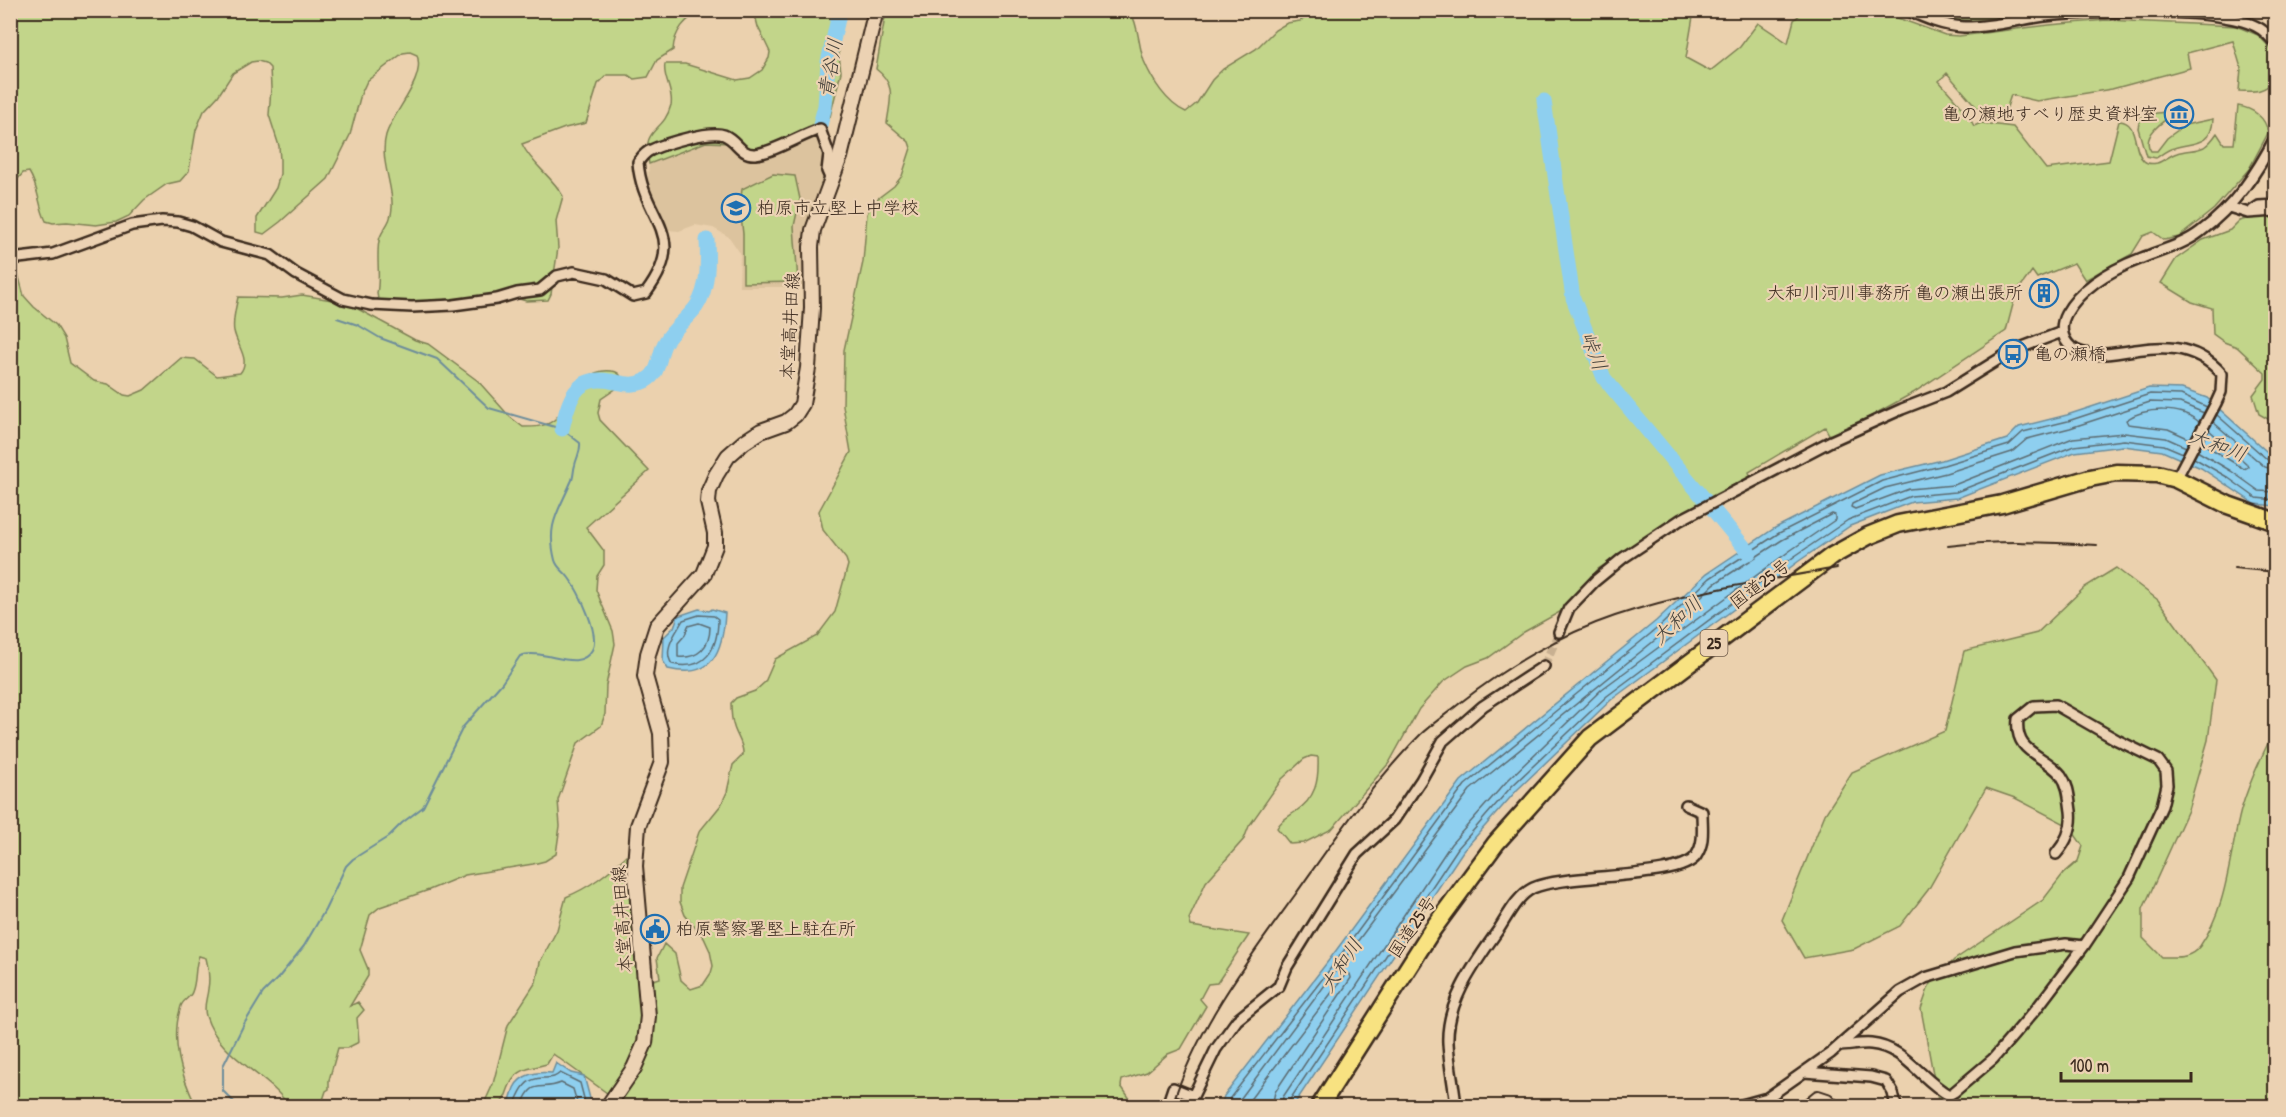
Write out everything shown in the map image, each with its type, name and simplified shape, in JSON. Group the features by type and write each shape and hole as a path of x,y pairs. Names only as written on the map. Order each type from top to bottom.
{"highway":[{"name":"国道25号","path":"1320,1107 1432,930 1496,843 1590,738 1832,556 1868,536 1898,524 2002,504 2090,478 2116,473 2179,475 2228,506 2276,522"}],"main road":[{"name":"本堂高井田線","path":"608,1107 634,1068 645,1043 648,1016 634,866 638,826 662,762 662,753 661,733 645,676 648,654 657,626 704,574 708,565 714,546 715,533 708,502 709,490 716,475 728,456 744,442 761,431 786,422 795,415 802,404 808,368 812,308 813,230 832,183 857,94 876,10"}],"street":[{"path":"1907,10 1941,24 1965,27 2047,16 2202,12 2258,27 2276,43"},
{"path":"10,256 19,258 53,254 132,225 162,221 178,222 192,226 221,242 270,255 296,274 343,300 371,305 412,307 453,305 497,299 540,290 558,276 574,272 606,279 633,296 646,293 660,272 665,259 665,236 643,189 639,174 638,162 651,149 688,138 724,135 742,151 751,154 767,153 820,129 830,154 828,171 832,183"},
{"path":"2179,475 2216,403 2222,383 2222,374 2214,365 2187,351 2170,347 2098,354 2082,353 2071,347 2062,332 2062,322 2079,295 2089,288 2139,259 2176,246 2199,233 2229,207 2259,169 2276,136"},
{"path":"2248,213 2259,206 2276,205"},
{"path":"2229,207 2248,213 2276,211"},
{"path":"1559,632 1569,608 1595,581 1623,558 1680,520 1831,441 1946,392 2012,351 2062,332"},
{"path":"1167,1107 1173,1088 1193,1101 1216,1049 1237,1020 1279,986 1287,967 1358,854 1394,820 1421,780 1443,741 1482,706 1544,666"},
{"path":"1839,1046 1870,1044 1893,1051 1910,1062 1948,1095 1967,1083 1993,1059 2037,1008 2084,946 2129,878 2162,806 2168,785 2166,771 2158,760 2117,740 2070,711 2056,705 2034,706 2018,719 2017,731 2020,740 2026,748 2061,776 2068,788 2072,821 2063,845 2056,854"},
{"path":"1456,1107 1448,1042 1451,1017 1459,994 1482,954 1522,896 1534,888 1552,884 1674,869 1688,863 1695,858 1703,837 1702,812 1686,805"},
{"path":"1738,1107 1767,1098 1839,1046 1900,992 1925,978 2015,951 2066,944 2084,946"},
{"path":"1804,1072 1871,1077 1886,1081 1893,1093 1896,1107"},
{"path":"1807,1107 1818,1097 1827,1100 1833,1107"}],"shaded area":[{"name":"柏原市立堅上中学校","path":"817,136 826,153 825,187 806,231 806,287 739,287 740,253 729,237 713,228 695,225 679,231 668,230 647,190 649,164 706,142 729,143 754,160"}],"green space":[{"path":"1805,10 1878,11 1945,35 1959,36 2106,20 2236,26 2258,35 2273,51 2275,79 2263,89 2239,91 2241,68 2233,41 2187,53 2190,68 2112,89 2037,101 2011,95 2003,119 1986,118 1947,73 1939,81 1967,113 1974,126 1981,123 2013,127 2046,169 2109,161 2119,121 2130,126 2140,156 2145,162 2150,163 2160,162 2177,153 2204,147 2217,133 2224,144 2234,144 2238,106 2258,114 2267,127 2268,133 2249,169 2214,209 2179,237 2164,240 2153,232 2143,236 2132,254 2085,280 2074,263 2037,278 2032,271 2016,293 2006,331 1913,393 1831,438 1825,427 1749,472 1751,478 1647,537 1598,569 1567,608 1524,632 1488,658 1467,666 1443,682 1419,709 1389,763 1332,829 1304,843 1290,844 1277,828 1308,801 1317,781 1318,757 1311,756 1304,759 1282,779 1249,826 1244,839 1206,882 1189,919 1191,926 1249,935 1217,983 1208,984 1200,999 1206,1006 1181,1049 1168,1054 1147,1072 1122,1080 1121,1086 1135,1106 919,1106 916,1102 908,1106 625,1106 553,1054 547,1064 518,1074 511,1083 505,1098 499,1104 483,1106 493,1084 508,1025 536,982 540,962 557,930 566,897 598,880 626,856 631,857 640,984 660,978 657,958 664,944 675,954 681,980 691,989 703,985 711,973 713,966 710,951 704,938 685,915 680,902 680,888 699,832 721,805 727,792 733,765 743,755 732,721 731,703 736,698 755,691 765,682 775,659 817,636 835,612 848,565 846,559 823,530 819,511 851,452 843,406 844,350 863,262 867,214 873,202 894,186 902,176 911,148 909,142 887,123 890,87 883,75 876,69 886,11 1130,11 1135,22 1144,61 1151,76 1166,97 1186,112 1197,103 1212,80 1223,69 1256,49 1275,30 1287,23 1300,21 1317,11 1694,11 1686,58 1710,71 1740,47 1758,23 1788,43 1794,20"},
{"path":"11,11 702,11 682,26 673,50 657,60 648,77 634,79 628,75 607,75 598,84 586,123 522,144 563,196 556,221 558,248 551,294 548,300 526,301 513,297 466,304 384,303 378,299 379,243 392,208 384,144 390,126 417,75 419,65 417,55 410,52 403,53 367,81 361,94 350,135 328,179 264,234 257,232 257,218 276,188 280,174 280,160 279,146 269,115 270,68 258,61 251,62 233,73 218,96 204,111 196,130 189,171 180,181 167,184 144,200 129,216 116,222 96,225 53,223 46,221 29,172 23,173 11,187"},
{"path":"754,11 843,11 838,46 841,72 830,117 817,136 754,160 729,143 706,142 649,164 647,151 650,136 663,121 671,105 665,64 685,64 737,80 750,78 762,70 770,52 758,27"},
{"path":"1921,11 2059,11 1970,20 1952,19"},
{"path":"2174,111 2176,113 2160,124 2151,134 2148,145 2151,151 2157,151 2167,138 2185,125 2213,119 2209,134 2200,141 2172,149 2156,158 2146,156 2138,128 2140,118 2149,114"},
{"path":"773,174 795,176 800,199 794,226 798,282 743,283 743,234 740,207 742,189"},
{"path":"2257,216 2275,216 2275,423 2259,414 2253,395 2265,379 2265,373 2237,347 2213,334 2212,308 2192,302 2161,283 2176,259 2203,240 2230,230 2239,221"},
{"path":"10,266 17,270 24,296 56,325 64,338 70,363 94,381 108,384 124,395 130,396 144,390 181,358 195,359 217,376 240,373 244,358 234,327 238,297 282,298 302,295 332,300 358,309 415,340 428,344 478,381 510,417 523,427 535,427 554,420 575,388 591,375 612,371 619,374 622,379 623,384 601,399 598,413 600,420 649,471 586,527 604,551 604,565 597,576 596,590 613,631 615,644 606,685 605,714 601,726 578,743 558,800 560,826 556,854 545,861 533,864 465,875 380,907 370,915 360,950 368,969 368,976 350,1006 358,1002 364,1010 357,1018 359,1042 347,1048 338,1048 329,1080 329,1089 326,1091 321,1106 289,1106 279,1094 221,1043 212,1031 206,1016 209,977 206,958 199,956 194,987 181,1006 177,1032 182,1070 196,1106 11,1106"},
{"path":"2116,568 2158,600 2216,680 2208,740 2188,810 2143,909 2143,938 2162,957 2192,953 2200,946 2209,931 2222,897 2244,800 2275,729 2275,1106 1939,1106 1921,1009 1929,986 1954,960 2043,900 2063,874 2078,861 2083,846 2069,826 2015,798 1986,788 1928,890 1900,926 1854,949 1804,958 1782,920 1825,814 1852,772 1945,731 1964,651 2037,633 2085,587"}],"water":[{"name":"大和川","path":"2149,388 2182,389 2207,398 2275,459 2275,506 2255,504 2201,468 2162,451 2123,446 2075,452 1957,498 1912,502 1850,526 1611,700 1517,790 1463,851 1293,1106 1221,1106 1224,1096 1329,960 1461,781 1656,621 1706,574 1775,528 1880,475 1942,460 2007,439 2019,427 2067,415"},
{"path":"699,609 709,611 712,609 725,613 722,639 718,650 713,659 696,670 668,669 663,661 664,637 674,627 678,616"},
{"path":"556,1063 571,1073 584,1076 592,1106 507,1106 520,1079 535,1073 552,1073"}],"waterway":[{"name":"青谷川","path":"820,125 825,106 828,62 840,10"},
{"name":"峠川","path":"1544,101 1573,298 1604,378 1749,553"},
{"name":"青谷川","path":"562,429 567,409 575,392 581,386 598,380 636,384 645,381 654,373 666,341 700,300 707,274 707,240"},
{"path":"238,1106 223,1091 223,1066 263,993 304,946 325,910 346,866 388,837 423,807 463,727 502,683 520,656 529,654 578,660 586,657 594,643 591,624 583,602 569,578 556,563 552,537 555,519 572,480 580,443 562,429 489,408 437,359 380,338 358,325 337,318"}],"tunnel":[{"path":"1544,666 1559,632"}],"railway":[{"path":"1948,546 2023,542 2097,545"},
{"path":"1172,1106 1195,1049 1242,970 1370,792 1403,752 1430,726 1514,665 1554,642 1595,623 1697,594 1837,568"},
{"path":"2234,568 2276,572"}],"place":[{"name":"亀の瀬地すべり歴史資料室","path":"2179,114"},
{"name":"柏原市立堅上中学校","path":"736,208"},
{"name":"大和川河川事務所 亀の瀬出張所","path":"2044,293"},
{"name":"亀の瀬橋","path":"2013,354"},
{"name":"柏原警察署堅上駐在所","path":"655,929"}]}
